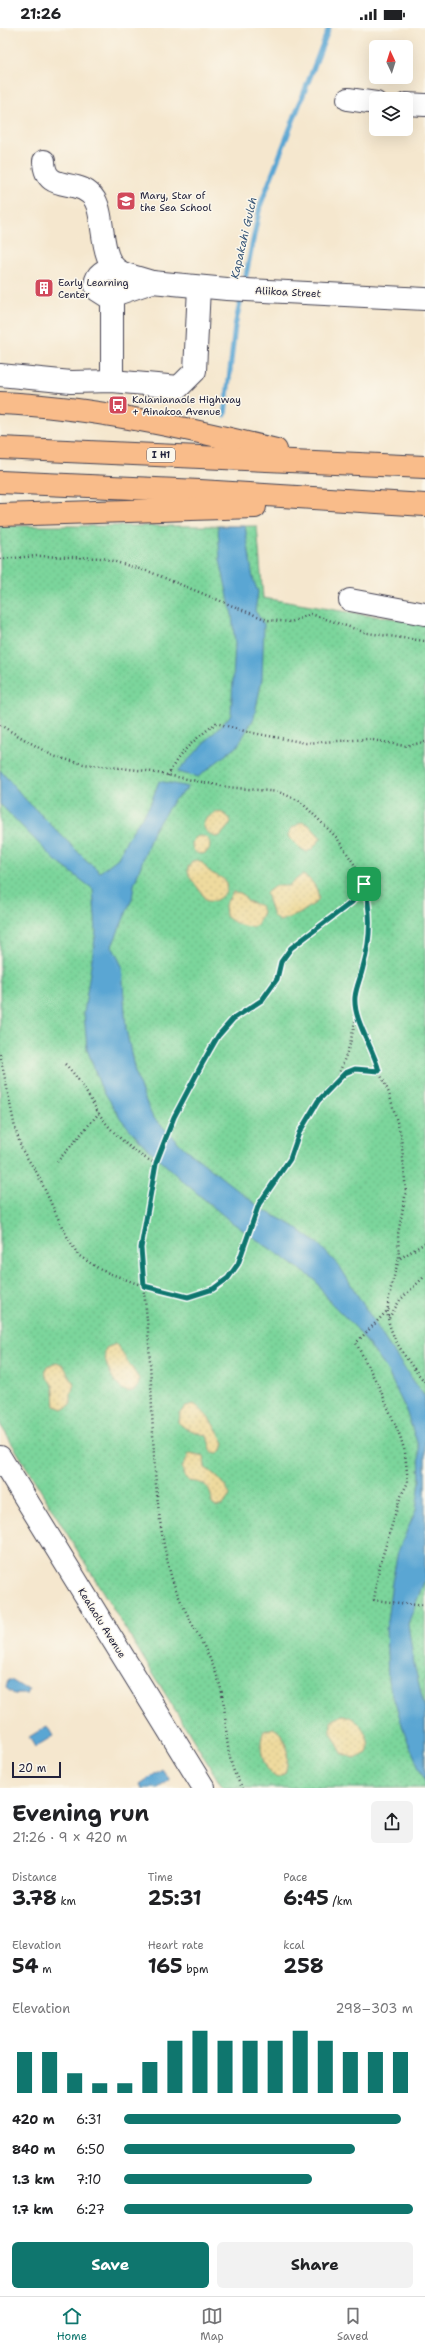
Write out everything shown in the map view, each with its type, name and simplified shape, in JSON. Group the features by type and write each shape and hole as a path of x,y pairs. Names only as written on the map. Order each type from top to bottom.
{"highway":[{"path":"0,403 38,405 199,431 322,462"},
{"name":"I H1","path":"0,448 425,467"},
{"path":"0,482 200,490 425,505"},
{"path":"0,515 382,503"}],"street":[{"path":"348,99 369,102"},
{"path":"413,104 425,105"},
{"path":"44,161 45,173 51,180 76,186 92,196 98,207 99,219 96,282 100,294 112,297 138,285 152,282"},
{"path":"99,219 107,253 113,266 123,273"},
{"path":"96,282 103,271 112,270 152,282"},
{"name":"Aliikoa Street","path":"152,282 227,289 425,299"},
{"path":"0,375 71,382 112,381 179,388 195,371 199,287"},
{"path":"112,297 112,381"},
{"path":"350,600 425,614"},
{"name":"Kealaolu Avenue","path":"0,1457 201,1786"}],"path":[{"path":"0,559 37,556 102,558 150,572 267,620 291,622 311,614 366,633 425,641"},
{"path":"168,776 175,760 191,742 216,723 248,732 306,743 368,739 404,746 425,742"},
{"path":"0,725 53,756 83,764 147,771 227,787 279,792 300,801 337,838 364,884 369,900 370,922 369,946 355,996 356,1016 350,1044 337,1079"},
{"path":"243,1788 230,1758 221,1689 212,1661 184,1606 171,1573 162,1530 151,1425 151,1363 141,1248 156,1163 184,1096 218,1036 233,1019 262,1000 277,979 281,962 291,948 352,902 364,884"},
{"path":"356,1016 364,1029 379,1071 389,1093 401,1136 405,1166 406,1192 398,1234 399,1260 392,1283 388,1318 398,1346 425,1382"},
{"path":"0,1054 15,1128 22,1150 37,1174 64,1231 78,1255 101,1270 144,1286 188,1297 213,1289 228,1278 238,1264 244,1242 259,1204 290,1159 299,1133 318,1101 337,1079 355,1069 379,1071"},
{"path":"65,1064 83,1085 99,1113 114,1131 144,1159 156,1163"},
{"path":"57,1162 99,1113"},
{"path":"399,1260 425,1243"},
{"path":"388,1318 400,1300 425,1276"},
{"path":"389,1309 356,1344 380,1389 400,1436 405,1452 408,1482 400,1498 379,1568 374,1600 425,1606"}],"green space":[{"path":"0,526 257,526 263,598 365,615 425,622 425,1788 223,1788 0,1424"}],"sand":[{"path":"216,812 223,813 229,818 231,823 220,836 215,837 206,831 203,825 206,819"},
{"path":"302,822 309,825 321,838 313,848 307,852 300,848 288,836 291,829"},
{"path":"197,836 205,836 210,841 208,852 205,854 197,854 192,849 192,841"},
{"path":"197,860 203,863 209,871 222,878 226,883 226,891 217,900 205,900 189,875 188,867 192,861"},
{"path":"302,875 309,879 314,885 318,893 318,901 299,914 280,921 273,916 266,893 275,886 288,886"},
{"path":"233,892 241,893 247,901 261,906 263,912 257,925 249,927 241,925 226,916 225,905"},
{"path":"116,1344 139,1379 136,1388 128,1392 122,1389 112,1377 106,1361 106,1348"},
{"path":"57,1362 63,1365 74,1384 71,1394 71,1404 64,1409 55,1406 53,1386 46,1375 47,1366"},
{"path":"194,1404 211,1422 224,1443 222,1450 218,1453 212,1452 207,1436 185,1428 179,1423 180,1413 186,1406"},
{"path":"190,1453 204,1456 205,1468 216,1476 230,1495 223,1505 216,1507 212,1504 209,1489 206,1486 189,1481 184,1476 182,1467"},
{"path":"343,1715 359,1724 368,1741 367,1753 355,1759 342,1753 331,1732 331,1721"},
{"path":"273,1728 282,1736 285,1742 287,1754 287,1767 285,1773 278,1778 268,1770 261,1750 264,1731"}],"water":[{"path":"218,526 245,526 253,579 258,592 255,611 264,624 262,679 254,718 238,745 198,777 177,772 231,715 235,644 232,615 220,560"},
{"path":"0,770 25,799 100,872 118,858 127,839 150,805 159,781 188,787 173,801 153,831 134,885 132,899 112,946 122,966 126,1029 136,1077 152,1116 184,1148 263,1210 292,1225 318,1244 340,1267 391,1349 425,1397 425,1579 408,1624 414,1664 425,1709 425,1782 406,1737 388,1681 386,1629 392,1582 398,1551 416,1510 420,1481 419,1448 405,1408 386,1368 357,1329 331,1303 314,1279 230,1221 178,1177 139,1140 121,1119 100,1085 87,1049 84,1013 96,931 93,889 55,860 0,804"},
{"path":"8,1680 11,1680 24,1688 30,1689 27,1694 14,1694 6,1688"},
{"path":"47,1726 53,1736 35,1747 29,1737"},
{"path":"162,1769 170,1780 158,1788 142,1788 140,1784"}],"waterway":[{"name":"Kapakahi Gulch","path":"244,285 260,206 329,28"},
{"name":"Kapakahi Gulch","path":"225,415 235,326 242,294"}],"place":[{"name":"Mary, Star of the Sea School","path":"126,201"},
{"name":"Early Learning Center","path":"44,288"},
{"name":"Kalanianaole Highway + Ainakoa Avenue","path":"118,405"}],"route":[{"path":"364,884 369,900 369,946 355,996 356,1016 364,1029 379,1071 355,1069 345,1073 337,1079 318,1101 299,1133 290,1159 259,1204 241,1250 238,1264 228,1278 213,1289 188,1297 144,1286 141,1248 144,1223 154,1180 156,1163 184,1096 218,1036 233,1019 249,1010 262,1000 277,979 281,962 291,948 352,902 364,884"}]}
